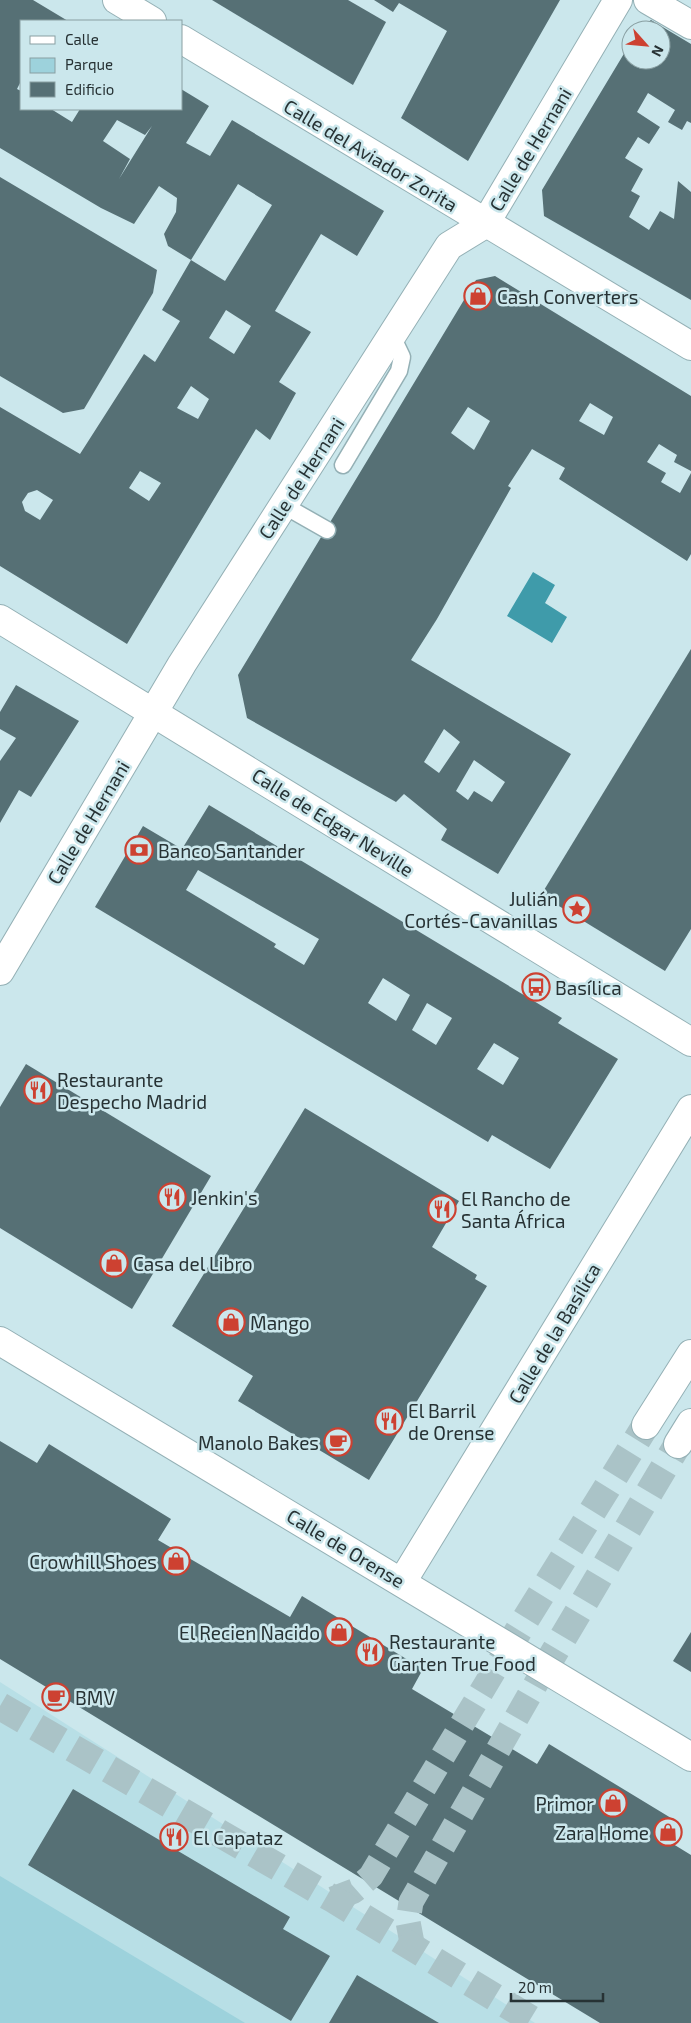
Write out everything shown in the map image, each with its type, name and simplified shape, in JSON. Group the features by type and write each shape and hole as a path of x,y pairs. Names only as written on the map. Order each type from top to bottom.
{"street":[{"path":"117,0 150,20"},
{"name":"Calle de Hernani","path":"0,971 182,664 283,505 449,246 485,224 618,0"},
{"path":"648,0 691,25"},
{"name":"Calle del Aviador Zorita","path":"182,40 485,224 691,346"},
{"name":"Calle de Edgar Neville","path":"0,618 689,1037"},
{"name":"Calle de la Basílica","path":"402,1582 691,1109"},
{"name":"Calle de Orense","path":"0,1341 691,1757"},
{"path":"646,1425 691,1354"}],"lane":[{"path":"343,465 399,371 402,358 392,336"},
{"path":"283,505 327,530"}],"shaded area":[{"path":"533,572 555,585 545,603 567,617 552,643 507,616"},
{"path":"0,1682 535,2023 0,2023"}],"green space":[{"path":"0,1876 245,2023 0,2023"}],"building":[{"path":"0,0 33,0 66,20 20,20 20,83 17,89 20,90 20,110 53,110 72,122 79,110 182,110 182,90 209,106 186,143 210,156 232,120 384,211 357,256 321,234 275,311 311,332 279,382 296,393 270,440 256,429 127,644 0,566 0,407 80,454 144,354 155,362 180,321 162,310 191,260 168,246 164,234 176,212 177,198 159,186 134,224 101,208 0,148","holes":["117,120 145,135 152,126 119,179 130,159 103,141","238,184 272,205 225,281 191,260","226,310 251,326 234,354 209,338","191,386 209,399 198,419 177,408","140,471 161,483 149,501 129,488","37,490 53,500 40,520 25,511 22,502 28,493"]},
{"path":"212,0 348,0 386,22 353,85"},
{"path":"374,0 560,0 468,161 401,118 447,31 399,3 393,12"},
{"path":"671,32 691,44 691,123 687,121 682,130 668,122 675,110 648,93 637,112 660,127 649,144 638,137 625,158 643,169 631,191 640,196 629,217 649,230 660,211 674,219 678,181 691,192 691,300 544,216 542,190 621,59 621,70 671,70"},
{"path":"0,177 157,270 153,293 84,409 63,413 0,376"},
{"path":"495,276 691,396 691,471 674,462 677,455 659,444 647,462 666,473 661,482 680,493 691,473 691,554 687,561 559,479 565,468 532,449 508,486 511,488 437,619 411,660 571,754 498,874 441,840 447,829 404,794 396,802 247,718 238,675 476,280","holes":["590,403 613,417 604,435 579,421","468,407 490,421 474,450 451,433","444,729 460,742 439,773 424,762","474,760 505,782 492,802 474,791 468,800 456,791"]},
{"path":"691,649 691,929 665,971 541,895"},
{"path":"16,685 79,721 31,797 19,790 0,823 0,761 16,738 0,729 0,712"},
{"path":"209,805 562,1018 558,1023 618,1059 550,1169 492,1135 488,1142 95,907 143,826 182,849","holes":["198,870 319,939 304,965 274,947 276,944 186,890","383,978 410,995 396,1021 368,1003","427,1003 452,1018 436,1045 412,1030","494,1043 519,1058 503,1085 477,1069"]},
{"path":"26,1064 211,1176 132,1309 0,1228 0,1107"},
{"path":"305,1108 459,1201 432,1247 477,1275 475,1279 487,1286 369,1480 238,1401 253,1376 172,1326"},
{"path":"0,1441 37,1463 49,1444 171,1519 158,1540 290,1617 302,1596 423,1669 412,1689 537,1764 549,1744 671,1818 660,1836 691,1855 691,2023 600,2023 0,1659"},
{"path":"691,1632 691,1672 673,1661"},
{"path":"73,1789 290,1917 283,1929 330,1956 291,2021 28,1865"},
{"path":"357,1975 439,2023 329,2023"}],"tunnel":[{"path":"504,1654 646,1425"},
{"path":"542,1673 678,1444"},
{"path":"333,1899 354,1891 371,1876 504,1654"},
{"path":"413,1948 408,1922 411,1902 542,1673"},
{"path":"0,1706 333,1899 537,2023"}],"place":[{"name":"Cash Converters","path":"478,296"},
{"name":"Banco Santander","path":"139,850"},
{"name":"Julián Cortés-Cavanillas","path":"577,909"},
{"name":"Basílica","path":"536,987"},
{"name":"Restaurante Despecho Madrid","path":"38,1090"},
{"name":"Jenkin's","path":"172,1197"},
{"name":"El Rancho de Santa África","path":"442,1209"},
{"name":"Casa del Libro","path":"114,1263"},
{"name":"Mango","path":"231,1322"},
{"name":"El Barril de Orense","path":"389,1421"},
{"name":"Manolo Bakes","path":"338,1442"},
{"name":"Crowhill Shoes","path":"176,1561"},
{"name":"El Recien Nacido","path":"339,1632"},
{"name":"Restaurante Garten True Food","path":"370,1652"},
{"name":"BMV","path":"56,1697"},
{"name":"Primor","path":"613,1803"},
{"name":"Zara Home","path":"668,1832"},
{"name":"El Capataz","path":"174,1837"}]}
